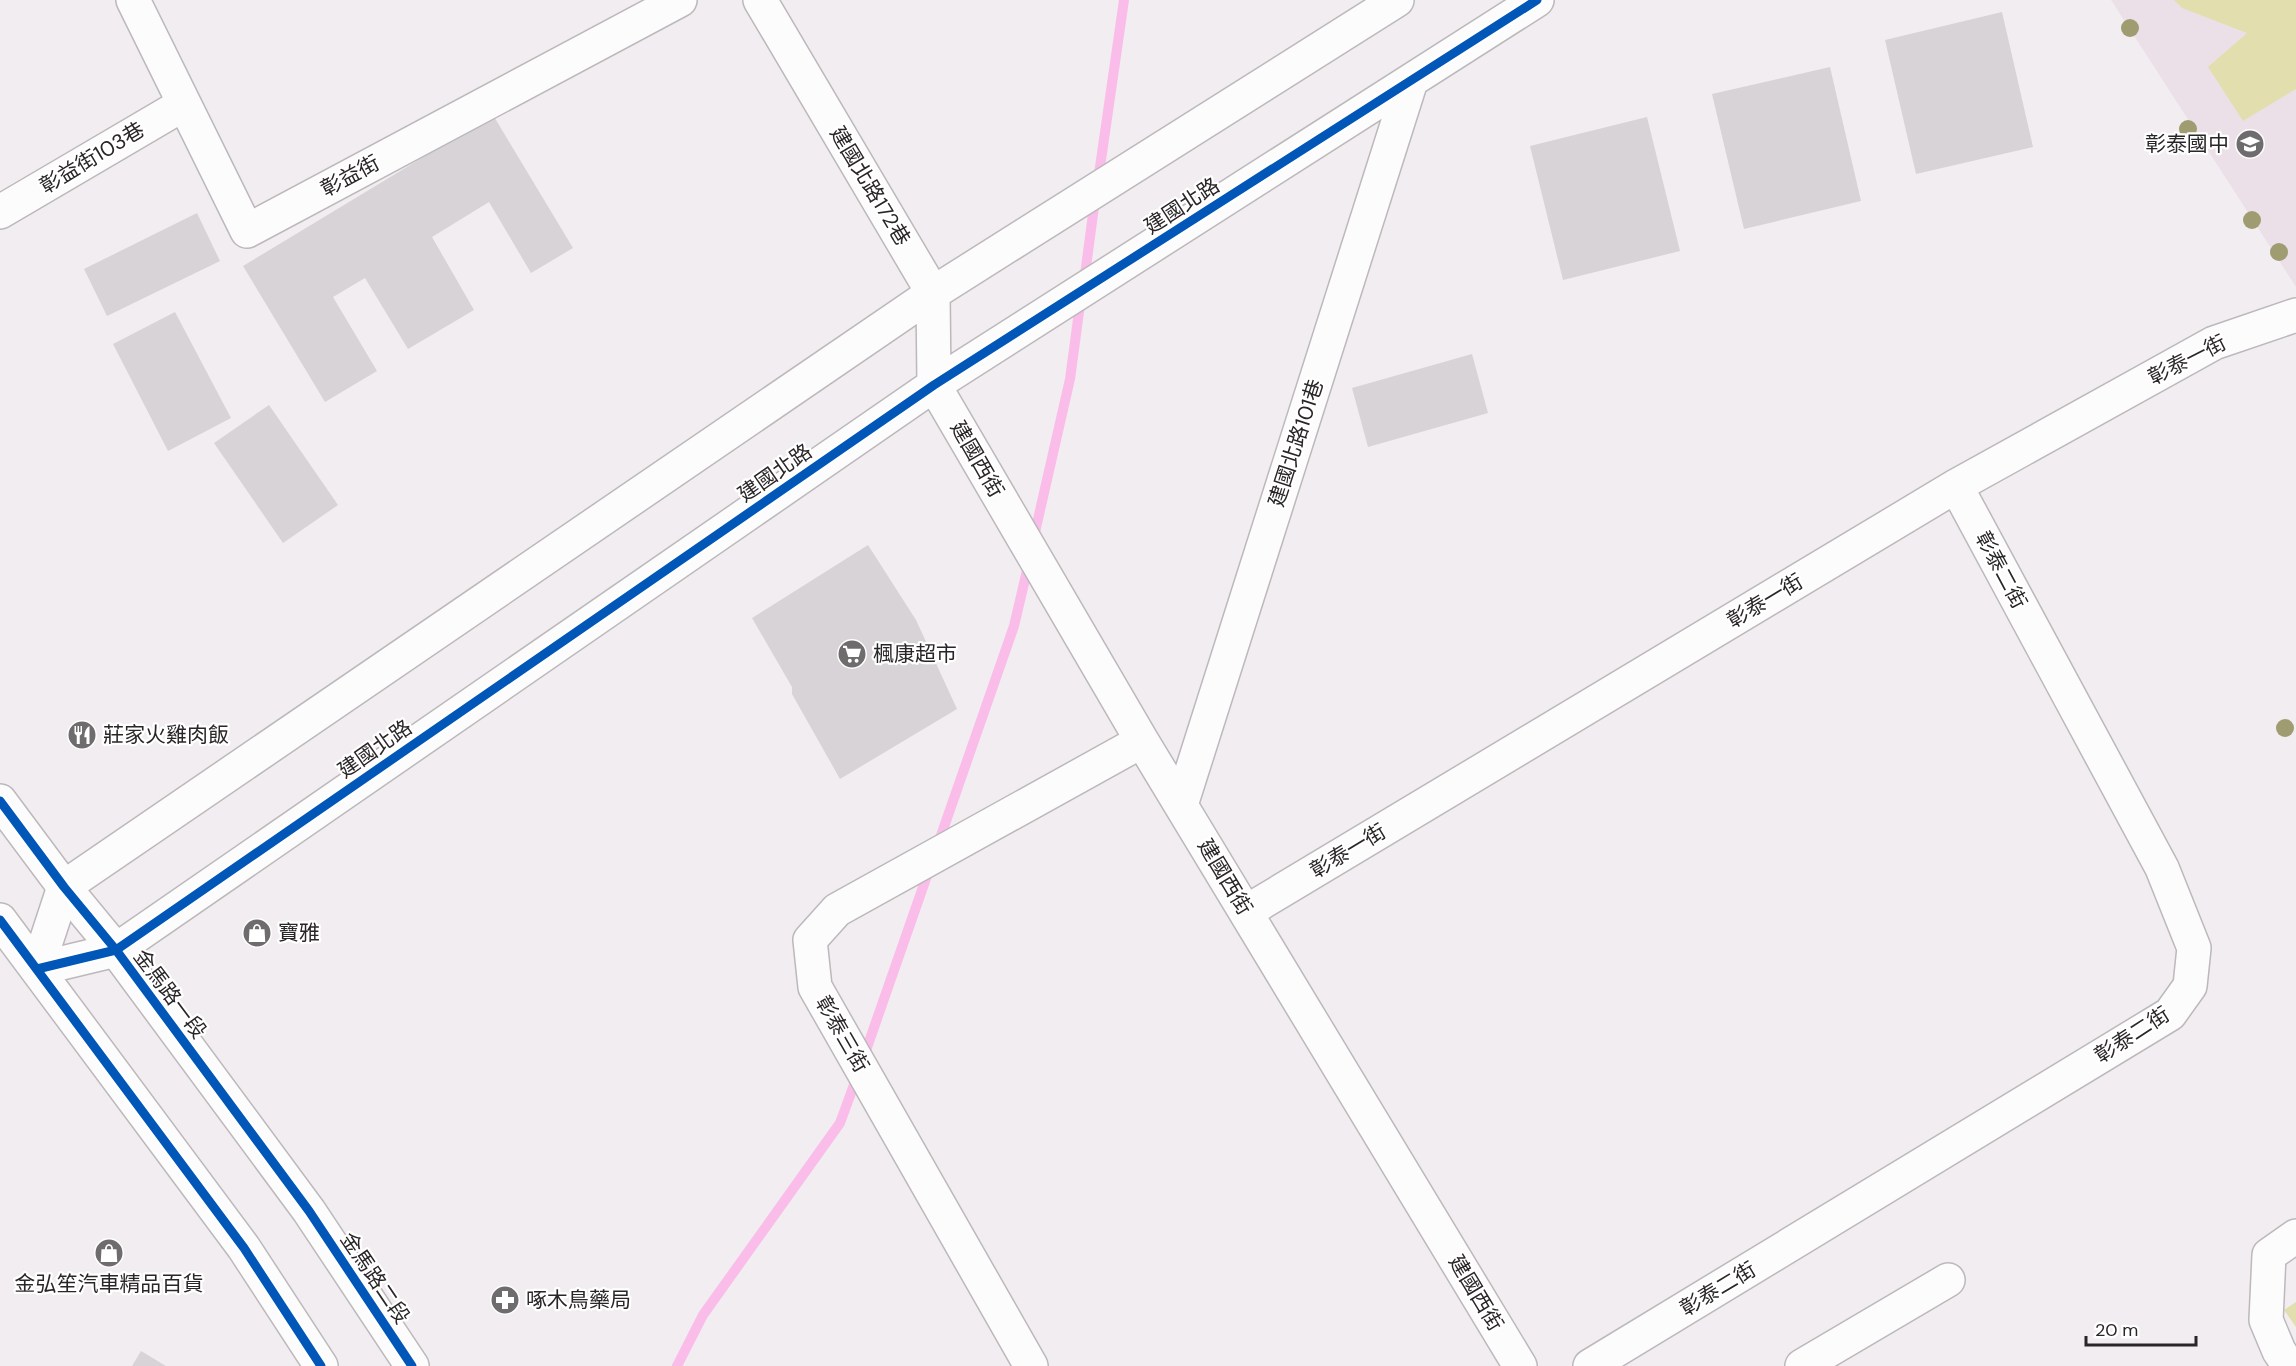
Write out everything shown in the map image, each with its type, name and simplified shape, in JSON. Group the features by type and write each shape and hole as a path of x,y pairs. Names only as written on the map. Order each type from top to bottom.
{"street":[{"name":"彰益街","path":"133,0 247,231 680,0"},
{"name":"建國北路172巷","path":"760,0 933,293 934,385"},
{"path":"37,969 64,886 933,293 1397,0"},
{"name":"建國北路","path":"37,969 116,950 934,385 1537,0"},
{"name":"建國北路101巷","path":"1181,805 1411,81"},
{"name":"彰益街103巷","path":"0,213 184,104"},
{"name":"彰泰一街","path":"1246,912 1956,486 2214,343 2296,315"},
{"name":"建國西街","path":"934,385 1142,741 1520,1366"},
{"name":"彰泰二街","path":"1590,1366 2170,1014 2190,986 2194,948 2162,868 1956,486"},
{"name":"彰泰三街","path":"1021,1358 815,987 810,940 837,910 1142,741"},
{"name":"金馬路一段","path":"0,801 116,950 309,1211"},
{"path":"0,920 244,1248 321,1366"},
{"name":"金馬路二段","path":"309,1211 412,1366"},
{"path":"2289,1366 2279,1352 2266,1320 2269,1255 2296,1236"},
{"path":"1802,1366 1948,1280"}],"shaded area":[{"name":"彰泰國中","path":"2111,0 2296,0 2296,287"},
{"path":"2174,0 2296,0 2296,89 2243,121 2208,67 2247,33 2182,8"},
{"path":"2296,1302 2296,1327 2284,1310"}],"building":[{"path":"2002,12 2033,147 1916,174 1885,40"},
{"path":"1830,67 1861,201 1744,229 1712,94"},
{"path":"493,115 573,248 531,273 489,202 432,237 474,310 408,349 365,278 333,297 377,371 325,402 243,266"},
{"path":"1647,117 1680,251 1563,280 1530,146"},
{"path":"197,213 220,261 107,316 84,269"},
{"path":"175,312 231,418 168,451 113,344"},
{"path":"1472,354 1488,413 1368,447 1352,388"},
{"path":"269,405 338,505 283,543 214,443"},
{"name":"楓康超市","path":"868,545 916,620 957,709 840,779 792,694 792,687 752,618"},
{"path":"141,1351 166,1366 132,1366"}],"waterway":[{"path":"1098,181 1124,0"},
{"path":"1084,282 1095,199"},
{"path":"1033,541 1070,379 1081,297"},
{"path":"937,847 1014,626 1029,562"},
{"path":"863,1059 930,867"},
{"path":"677,1366 703,1315 840,1123 858,1074"}],"cycle path":[{"path":"37,969 116,950 934,385 1537,0"},
{"path":"0,801 64,887 116,950 309,1211 412,1366"},
{"path":"0,920 244,1248 321,1366"}],"place":[{"name":"彰泰國中","path":"2250,144"},
{"name":"楓康超市","path":"852,654"},
{"name":"莊家火雞肉飯","path":"82,735"},
{"name":"寶雅","path":"257,933"},
{"name":"金弘笙汽車精品百貨","path":"109,1253"},
{"name":"啄木鳥藥局","path":"505,1300"}]}
